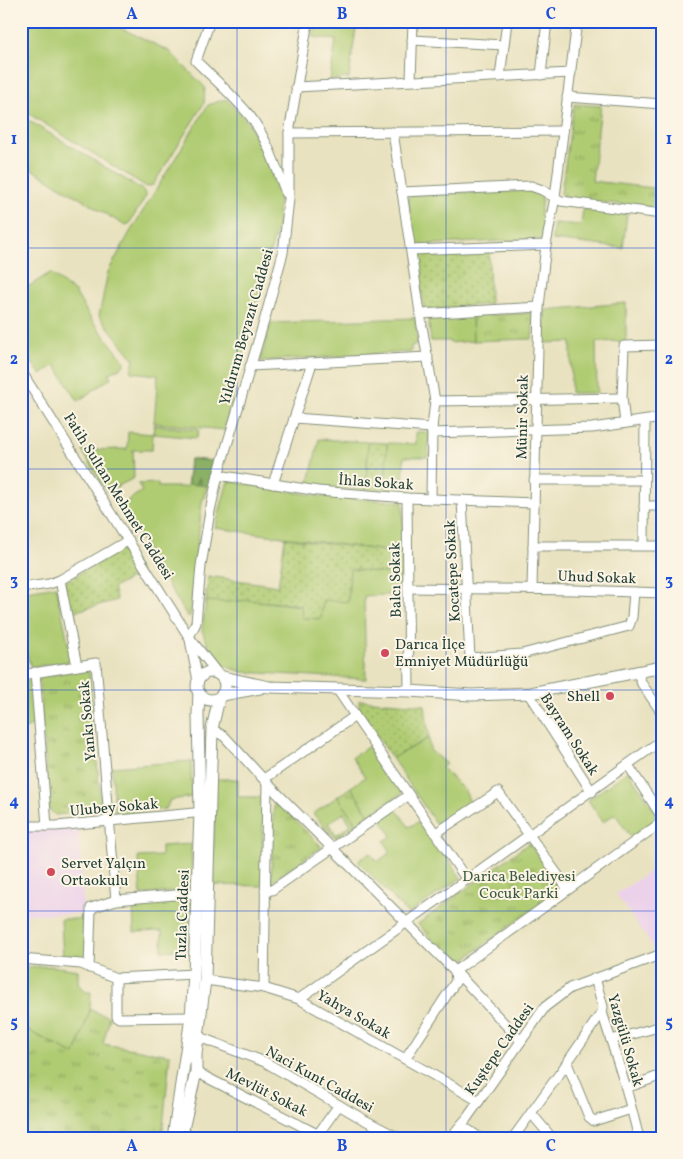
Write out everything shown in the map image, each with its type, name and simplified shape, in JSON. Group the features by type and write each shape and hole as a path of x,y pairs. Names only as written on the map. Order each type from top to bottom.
{"main road":[{"path":"269,687 220,696 214,700 206,699 199,687 207,673 211,672 269,687 410,691 471,695 528,693 662,666"},
{"path":"220,675 225,685 220,696"},
{"name":"Tuzla Caddesi","path":"179,1136 196,1072 196,1054 205,980 205,812 199,687"},
{"name":"Tuzla Caddesi","path":"179,1136 192,1017 198,893 212,729 220,696"}],"street":[{"path":"210,21 196,61 251,117 266,144 289,198"},
{"name":"Yıldırım Beyazıt Caddesi","path":"190,637 196,623 204,548 218,474 283,253 289,198 289,133 308,21"},
{"path":"411,81 413,21"},
{"path":"500,77 507,21"},
{"path":"542,75 547,21"},
{"name":"Münir Sokak","path":"532,589 539,307 577,21"},
{"path":"412,40 504,45"},
{"path":"296,87 571,73"},
{"path":"568,97 662,104"},
{"path":"289,133 563,131"},
{"path":"393,132 435,402 432,431 430,499"},
{"path":"402,192 531,186 542,190 561,202 662,214"},
{"path":"411,250 546,245"},
{"path":"420,314 539,307"},
{"path":"625,423 622,398 624,346 662,345"},
{"path":"250,366 428,357"},
{"path":"273,484 312,363"},
{"name":"Fatih Sultan Mehmet Caddesi","path":"21,371 190,637 220,675"},
{"path":"435,402 622,398"},
{"path":"294,418 432,431 592,428 662,418"},
{"path":"644,545 646,421"},
{"name":"İhlas Sokak","path":"218,474 318,491 407,498 534,503"},
{"path":"534,480 644,480"},
{"name":"Balcı Sokak","path":"407,498 410,691"},
{"name":"Kocatepe Sokak","path":"462,500 470,658 522,654 629,626 632,617 634,592"},
{"path":"644,506 662,506"},
{"path":"21,588 49,584 60,580 129,540"},
{"path":"533,546 662,546"},
{"path":"60,580 77,666"},
{"path":"408,588 532,589"},
{"name":"Uhud Sokak","path":"532,589 662,593"},
{"name":"Fatih Sultan Mehmet Caddesi","path":"190,637 199,687"},
{"name":"Yankı Sokak","path":"21,675 96,663 109,821"},
{"path":"637,671 642,684 662,713"},
{"path":"35,672 47,826"},
{"path":"337,689 467,880"},
{"name":"Bayram Sokak","path":"528,693 592,792 662,740"},
{"path":"266,781 355,716"},
{"path":"212,729 225,736 266,781 521,1041"},
{"path":"628,765 662,817"},
{"path":"264,988 266,781"},
{"path":"436,833 498,792 568,889"},
{"path":"299,999 592,792"},
{"path":"266,891 272,890 409,795"},
{"name":"Ulubey Sokak","path":"21,826 47,826 205,812"},
{"path":"109,821 116,900"},
{"path":"454,971 662,822"},
{"path":"89,968 91,908 116,900 198,893"},
{"name":"Kuştepe Caddesi","path":"450,1138 479,1101 545,1007 570,988 661,955"},
{"path":"21,959 82,964 116,978 194,974"},
{"path":"404,1059 456,981 454,971"},
{"path":"116,978 116,1016 119,1018 192,1017"},
{"name":"Yazgülü Sokak","path":"595,978 603,1006 602,1012 626,1088 639,1138"},
{"name":"Yahya Sokak","path":"205,980 264,988 299,999 479,1101"},
{"path":"513,1138 602,1012"},
{"path":"611,1040 662,1026"},
{"name":"Naci Kunt Caddesi","path":"199,1037 265,1062 399,1138"},
{"path":"567,1063 589,1117 594,1121 631,1109"},
{"name":"Mevlüt Sokak","path":"196,1072 320,1136"},
{"path":"626,1088 662,1076"},
{"path":"320,1136 339,1105"},
{"path":"531,1113 552,1138"},
{"path":"461,1125 480,1138"},
{"path":"179,1136 196,1138"}],"shaded area":[{"name":"Servet Yalçın Ortaokulu","path":"78,828 84,914 21,914 21,830"},
{"path":"662,863 662,944 654,948 616,894"}],"green space":[{"path":"33,21 106,21 169,51 205,87 204,103 153,185 147,187 21,109 21,40"},
{"path":"316,21 357,21 349,78 330,80 336,40 313,37"},
{"path":"226,99 247,121 263,152 279,193 278,223 224,430 154,423 158,375 131,372 134,359 99,316 108,272 130,232 208,105"},
{"path":"574,104 601,106 592,181 662,189 662,209 564,198 561,193"},
{"path":"21,116 143,190 146,196 129,224 124,225 21,163"},
{"path":"526,190 542,195 540,216 546,220 542,239 415,245 408,198 411,195"},
{"path":"583,209 627,214 623,248 552,240 554,223 581,225"},
{"path":"489,251 490,304 424,310 416,254"},
{"path":"50,273 75,292 91,319 125,362 123,366 109,374 111,378 78,401 55,365 41,375 21,348 21,291"},
{"path":"626,303 626,341 596,342 597,393 571,393 571,342 543,343 545,310"},
{"path":"534,313 532,339 473,341 472,316"},
{"path":"472,316 473,341 450,343 449,341 431,341 428,317"},
{"path":"415,318 418,343 411,346 411,352 260,361 271,323"},
{"path":"154,425 199,430 197,438 153,434"},
{"path":"128,432 153,434 152,450 133,450 134,478 107,492 82,450 127,449"},
{"path":"416,432 429,432 428,457 404,457 403,492 385,491 387,443 416,444"},
{"path":"319,439 368,442 366,490 308,486"},
{"path":"368,442 387,443 385,491 366,490"},
{"path":"190,459 216,461 202,502 190,616 187,616 120,506 142,491 138,484 158,483 158,487 187,487"},
{"path":"190,459 216,461 208,486 188,484"},
{"path":"228,481 318,496 403,502 403,553 215,528"},
{"path":"285,538 403,553 403,575 350,569 348,602 323,600 321,619 302,618 301,605 249,600 206,601 208,576 278,586"},
{"path":"126,547 141,573 113,588 117,600 69,613 63,583"},
{"path":"350,569 403,575 403,594 364,596 366,679 243,672 224,666 209,647 202,631 206,601 249,600 301,606 321,618 323,600"},
{"path":"56,586 72,661 31,667 21,637 21,592"},
{"path":"85,669 89,672 101,807 98,811 55,815 49,809 39,680 42,676"},
{"path":"32,679 35,724 21,731 21,681"},
{"path":"359,700 425,705 429,738 392,758 359,708"},
{"path":"429,738 430,750 446,764 442,768 465,791 471,804 438,827 392,758"},
{"path":"371,745 402,790 400,795 369,815 351,787 365,777 352,757"},
{"path":"191,761 192,797 170,800 166,809 115,815 112,767"},
{"path":"628,771 659,817 631,837 615,814 603,822 588,800"},
{"path":"215,779 238,779 238,797 263,797 262,886 213,885"},
{"path":"351,787 369,815 356,824 338,796"},
{"path":"338,796 356,824 336,838 313,814","holes":["344,813 351,825 336,835 328,823"]},
{"path":"274,799 322,847 271,882"},
{"path":"396,809 409,827 422,820 461,878 408,914 358,861 370,853 377,862 391,852 384,841 392,836 381,819"},
{"name":"Darica Belediyesi Cocuk Parki","path":"529,843 562,888 455,966 418,924"},
{"path":"191,844 192,888 190,890 141,895 138,857 161,856 161,846"},
{"path":"186,899 191,903 188,949 162,951 162,931 134,932 133,904"},
{"path":"61,919 86,919 87,954 83,960 63,959"},
{"path":"21,965 27,967 51,966 78,970 78,984 86,992 91,992 90,1010 75,1055 21,1027"},
{"path":"90,1010 110,1017 103,1044 170,1055 162,1138 21,1138 21,1027 75,1055"}],"place":[{"name":"Darıca İlçe Emniyet Müdürlüğü","path":"385,653"},
{"name":"Shell","path":"610,696"},
{"name":"Servet Yalçın Ortaokulu","path":"51,872"}]}
